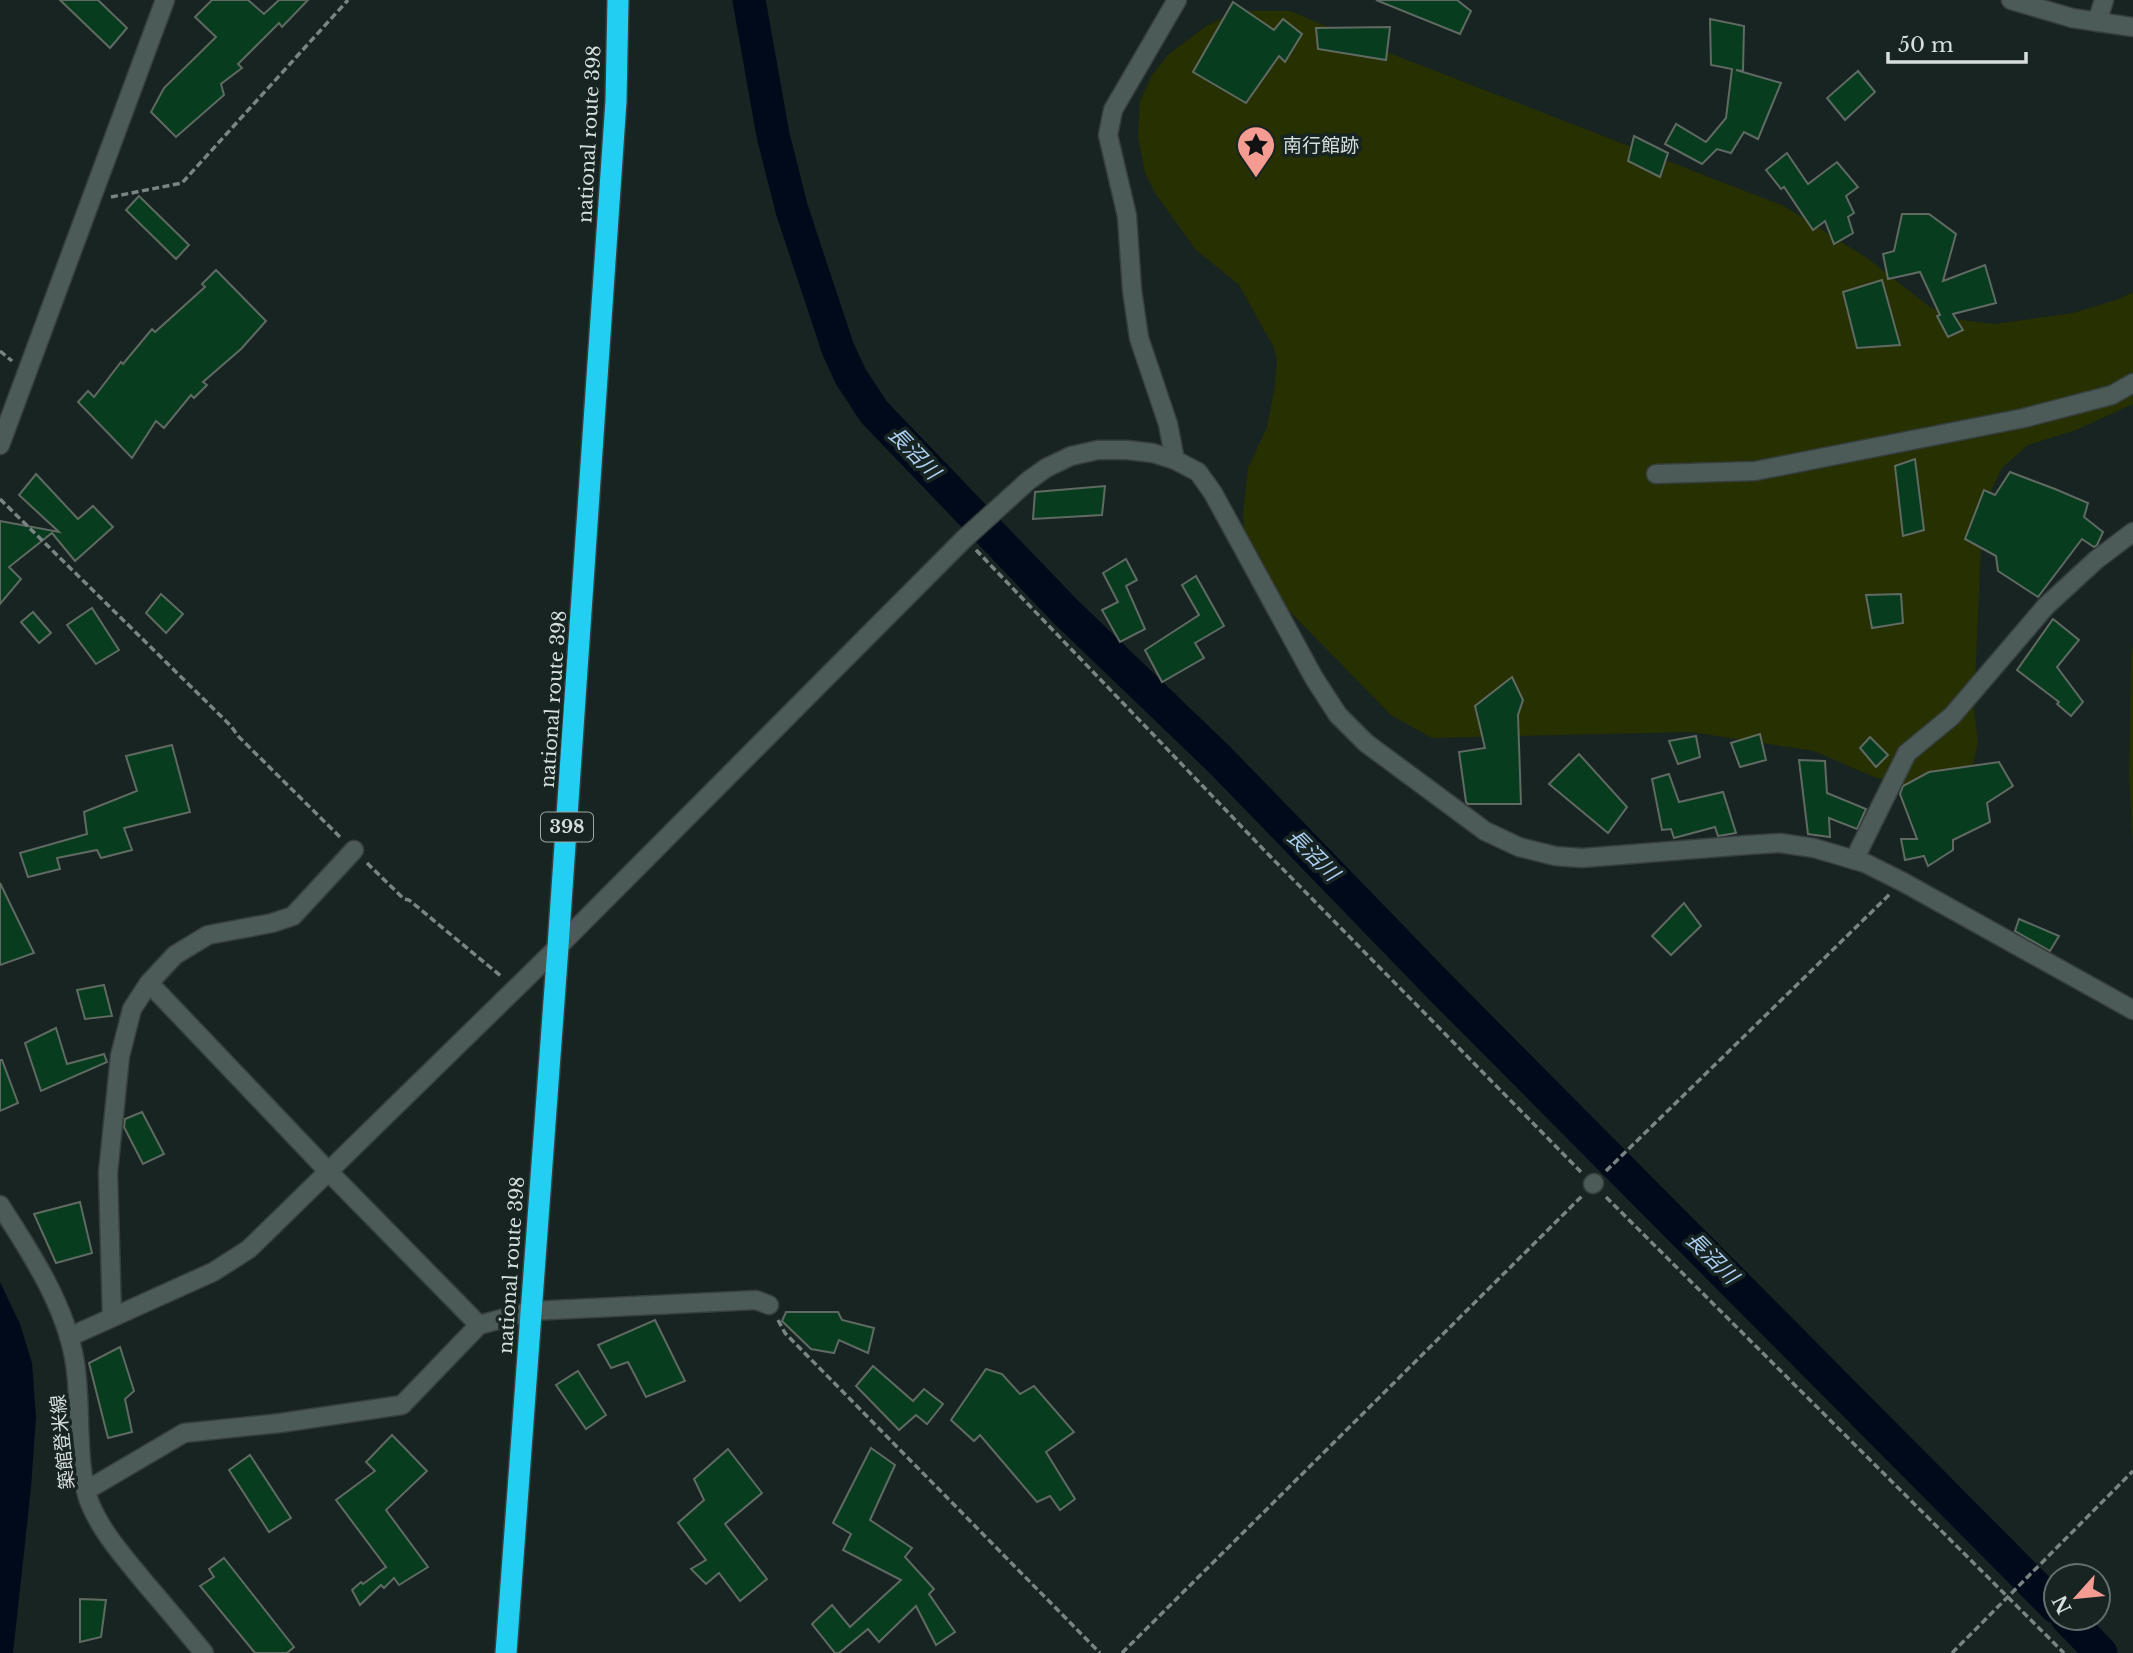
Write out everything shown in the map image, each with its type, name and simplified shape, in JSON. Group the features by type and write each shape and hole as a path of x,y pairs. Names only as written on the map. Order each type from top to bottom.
{"highway":[{"name":"national route 398","path":"506,1653 616,101 618,0"}],"street":[{"path":"0,445 165,0"},
{"path":"1175,460 1168,424 1139,338 1132,290 1127,216 1108,135 1113,110 1177,0"},
{"path":"2011,0 2072,18 2133,27"},
{"path":"2097,22 2104,0"},
{"path":"1656,474 1755,471 2024,418 2112,395 2133,383"},
{"path":"69,1337 213,1272 248,1249 558,947 964,539 1046,468 1071,456 1098,450 1153,453 1175,460 1198,472 1213,493 1314,678 1338,715 1366,743 1485,831 1519,847 1555,856 1582,858 1780,844 1814,848 1854,860 1903,882 2133,1010"},
{"path":"1854,860 1907,753 1952,716 2046,606 2096,560 2133,532"},
{"path":"112,1317 108,1173 120,1056 132,1009 149,983 175,956 208,935 272,923 293,916 354,850"},
{"path":"149,983 479,1325"},
{"name":"築館登米線","path":"0,1205 35,1262 69,1337 75,1362 83,1472 89,1500 100,1524 119,1552 204,1653"},
{"path":"87,1490 184,1433 280,1423 402,1405 479,1325 531,1311 755,1300 769,1305"}],"path":[{"path":"91,201 183,183 348,0"},
{"path":"0,499 404,899 409,900 515,989"},
{"path":"964,539 1266,852 2064,1653"},
{"path":"1122,1653 1627,1149 1903,882"},
{"path":"769,1305 785,1333 1100,1653"},
{"path":"1952,1653 2133,1471"}],"green space":[{"path":"1235,11 1291,11 1371,46 1784,206 1867,258 1930,307 1961,320 1995,324 2073,313 2133,292 2133,404 2076,430 2028,445 2002,468 1988,497 1981,544 1974,710 1978,743 1972,768 1910,787 1874,777 1814,751 1691,732 1432,738 1391,715 1262,583 1246,551 1243,514 1248,468 1267,427 1275,386 1277,360 1274,348 1239,285 1196,250 1155,193 1145,173 1138,136 1140,101 1152,75 1169,54 1205,27"},
{"path":"2133,646 2133,847 2129,777"}],"water":[{"path":"0,1282 20,1324 32,1363 36,1417 13,1653 0,1653"}],"building":[{"path":"60,0 98,0 127,28 110,48"},
{"path":"212,0 248,0 264,14 279,0 308,0 282,27 279,23 238,64 242,68 221,84 224,95 176,137 151,112 164,88 216,37 195,17"},
{"path":"1376,0 1457,0 1471,11 1460,34"},
{"path":"1233,2 1274,30 1283,19 1302,34 1285,62 1279,56 1246,103 1193,72"},
{"path":"1710,19 1744,26 1743,71 1736,70 1781,83 1758,139 1744,132 1731,153 1717,149 1702,164 1665,144 1676,124 1706,142 1726,118 1732,69 1711,65"},
{"path":"1390,27 1386,60 1318,49 1316,28"},
{"path":"1858,71 1875,92 1845,120 1827,98"},
{"path":"1634,136 1668,153 1660,177 1628,161"},
{"path":"1787,153 1808,184 1837,162 1858,187 1846,196 1854,213 1848,217 1853,233 1834,244 1825,221 1813,230 1784,187 1781,189 1766,170"},
{"path":"139,196 189,245 176,259 126,210"},
{"path":"1902,214 1929,214 1956,234 1943,281 1985,265 1996,303 1953,314 1963,330 1948,337 1920,272 1888,279 1883,254 1894,251"},
{"path":"216,270 266,321 241,349 203,382 207,385 194,398 191,395 164,428 156,421 132,458 78,402 88,391 94,397 121,362 123,364 152,329 155,332 205,287 202,284"},
{"path":"1882,280 1900,345 1857,348 1843,292"},
{"path":"1915,459 1924,530 1903,536 1895,466"},
{"path":"2010,472 2088,503 2084,517 2103,532 2094,547 2082,539 2038,597 1998,571 1996,556 1965,539 1984,490 1995,495"},
{"path":"36,474 78,519 93,506 113,527 75,561 52,533 9,567 21,579 0,604 0,521 59,532 19,495"},
{"path":"1105,486 1102,515 1033,519 1035,492"},
{"path":"1126,559 1137,580 1126,586 1145,629 1120,642 1102,610 1118,602 1103,573"},
{"path":"1196,576 1224,626 1195,643 1204,658 1162,682 1145,650 1199,615 1182,585"},
{"path":"161,594 183,614 166,633 146,613"},
{"path":"1901,594 1903,623 1872,628 1866,595"},
{"path":"92,608 119,650 96,664 67,625"},
{"path":"33,612 51,633 39,643 21,622"},
{"path":"2053,619 2079,640 2057,667 2083,702 2071,716 2057,704 2059,702 2017,670"},
{"path":"1512,677 1523,700 1518,715 1521,804 1468,804 1459,752 1485,748 1475,706"},
{"path":"1760,734 1766,760 1740,767 1731,743"},
{"path":"1696,736 1700,757 1678,764 1669,741"},
{"path":"1870,737 1888,755 1876,767 1860,748"},
{"path":"172,745 190,812 124,828 132,850 101,858 97,850 57,858 60,869 28,877 20,853 87,834 84,812 137,791 126,756"},
{"path":"1579,754 1627,807 1608,833 1549,784"},
{"path":"1799,760 1825,761 1827,793 1866,809 1857,829 1829,818 1830,837 1808,834"},
{"path":"1999,762 2013,786 1987,803 1990,822 1953,840 1953,850 1928,866 1924,856 1905,860 1901,839 1917,839 1900,794 1903,786 1929,772"},
{"path":"1669,774 1679,802 1723,792 1736,833 1718,836 1715,827 1674,838 1671,829 1662,830 1652,779"},
{"path":"0,883 34,953 0,965"},
{"path":"1684,903 1701,926 1671,955 1652,936"},
{"path":"2019,919 2059,936 2050,951 2015,931"},
{"path":"104,985 112,1016 85,1019 77,990"},
{"path":"56,1028 67,1064 104,1054 107,1062 41,1091 25,1043"},
{"path":"0,1060 18,1103 0,1111"},
{"path":"142,1112 164,1154 143,1164 124,1127 125,1119"},
{"path":"80,1202 92,1253 56,1263 34,1214"},
{"path":"786,1312 838,1312 842,1320 874,1328 868,1353 839,1340 834,1353 811,1349 782,1321"},
{"path":"655,1320 685,1381 646,1397 628,1362 611,1368 598,1345"},
{"path":"120,1347 134,1391 125,1399 132,1432 108,1438 89,1363"},
{"path":"873,1366 913,1401 924,1389 943,1404 927,1424 916,1415 899,1430 856,1386"},
{"path":"986,1369 1002,1374 1020,1394 1034,1386 1074,1432 1046,1452 1075,1499 1060,1510 1050,1496 1037,1502 980,1435 974,1441 951,1420"},
{"path":"578,1371 606,1415 586,1429 556,1385"},
{"path":"392,1435 427,1471 386,1510 428,1567 399,1585 394,1578 384,1588 381,1585 360,1605 352,1590 386,1567 336,1500 375,1471 366,1462"},
{"path":"871,1448 895,1465 870,1520 912,1548 905,1557 934,1589 929,1594 955,1632 936,1645 916,1606 879,1642 868,1629 839,1653 835,1653 812,1624 832,1605 850,1627 901,1580 843,1550 851,1534 833,1523"},
{"path":"728,1449 762,1493 725,1524 767,1579 740,1601 719,1573 706,1584 691,1569 706,1560 678,1523 704,1500 694,1479"},
{"path":"250,1455 291,1518 269,1532 229,1470"},
{"path":"224,1558 294,1647 287,1653 255,1653 200,1586 214,1577 209,1569"},
{"path":"80,1599 106,1600 101,1637 80,1642"}],"waterway":[{"name":"長沼川","path":"749,0 773,135 792,210 838,349 851,377 874,412 1066,612 1221,761 1439,986 2042,1593"},
{"name":"長沼川","path":"2081,1632 2101,1653"}],"place":[{"name":"南行館跡","path":"1256,179"}]}
